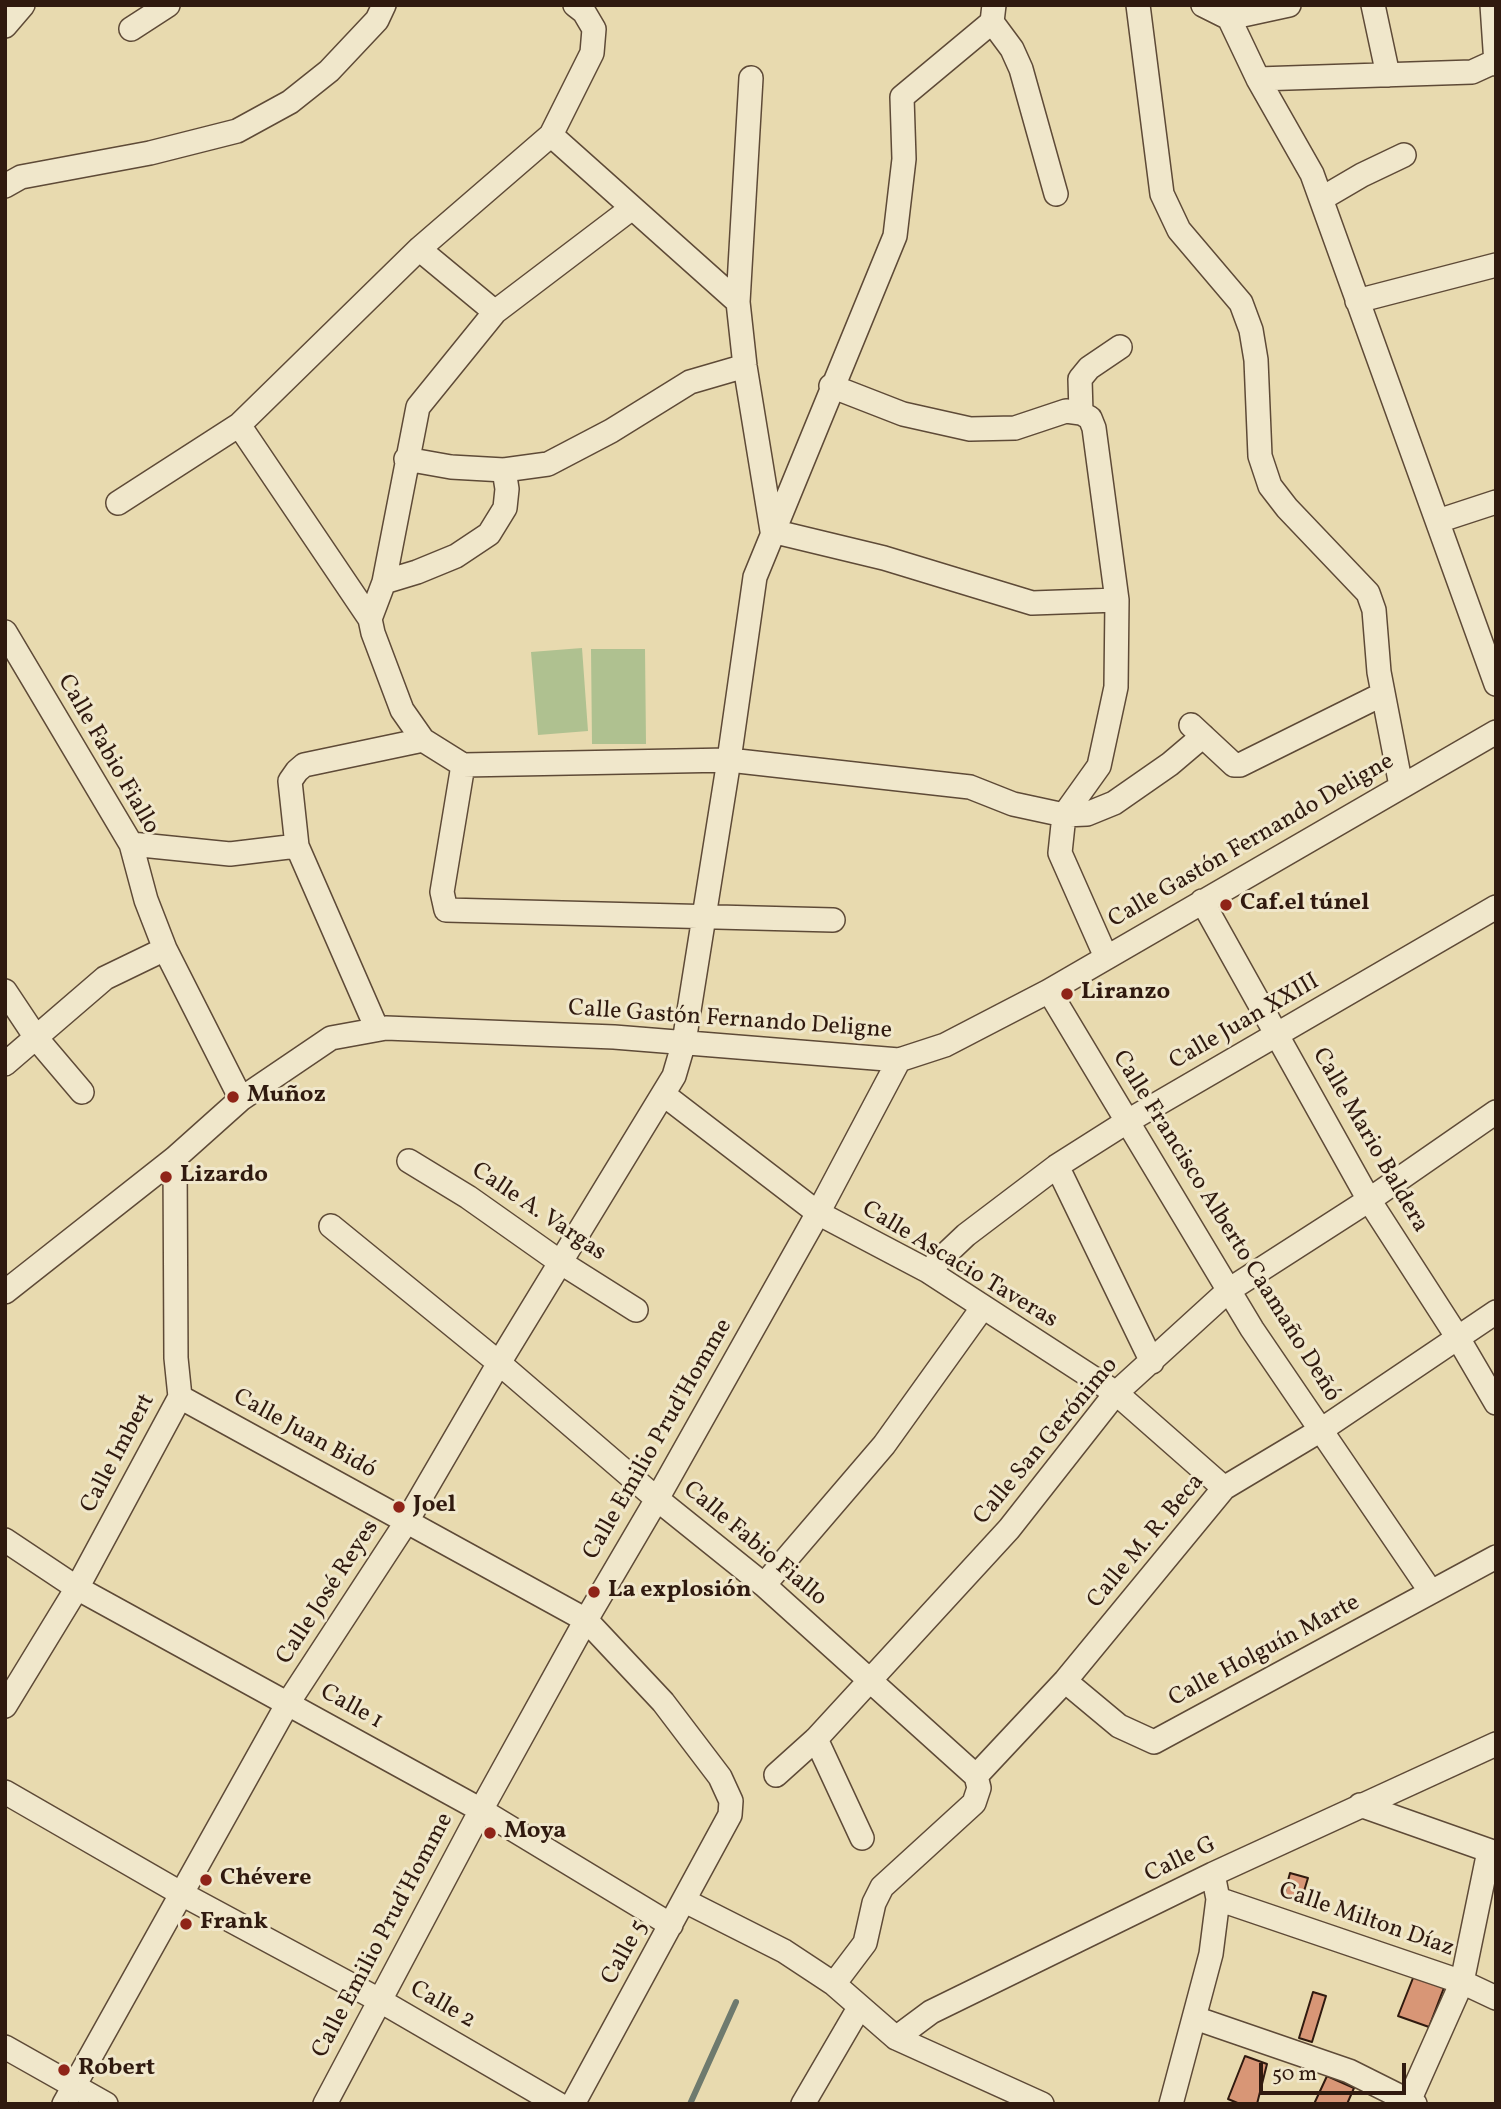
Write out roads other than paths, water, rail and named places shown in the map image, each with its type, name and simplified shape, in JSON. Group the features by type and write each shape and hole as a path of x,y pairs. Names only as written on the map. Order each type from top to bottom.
{"street":[{"path":"5,26 23,5"},
{"path":"131,29 168,5"},
{"path":"5,186 21,177 150,153 237,131 290,102 330,71 377,20 384,5"},
{"path":"118,503 239,425 419,249 551,135 592,53 594,29 584,12 575,5"},
{"path":"1138,5 1162,194 1179,230 1241,303 1251,330 1256,360 1260,456 1270,486 1287,508 1368,593 1374,610 1383,694 1401,786"},
{"path":"1203,5 1229,18 1258,79 1312,174 1496,684"},
{"path":"1229,18 1289,5"},
{"path":"1373,5 1388,75"},
{"path":"1258,79 1472,72 1496,62 1492,5"},
{"path":"993,13 1021,69 1056,194"},
{"name":"Calle José Reyes","path":"70,2095 288,1703 407,1521 499,1363 674,1076 684,1042 755,577 831,386 861,322 895,236 904,159 902,97 993,13"},
{"path":"751,78 738,302 745,366 772,531 884,558 1032,603 1117,600"},
{"path":"551,135 738,302"},
{"path":"1321,200 1362,175 1404,155"},
{"path":"370,619 384,582 418,407 495,313 632,208"},
{"path":"419,249 495,313"},
{"path":"1357,301 1496,265"},
{"path":"1081,413 1080,379 1089,368 1120,348"},
{"path":"407,458 451,467 504,470 548,464 611,431 690,382 745,366"},
{"path":"831,386 903,415 970,429 1015,428 1066,411 1081,413 1090,418 1094,428 1117,600 1116,687 1099,766 1065,815 1059,853 1107,957"},
{"path":"239,425 370,619 373,634 402,710 423,740 463,765 729,760 970,787 1013,804 1065,815 1087,814 1114,803 1170,764 1197,730 1234,765 1240,765 1383,694"},
{"path":"384,582 456,556 489,534 505,508 507,488 504,470"},
{"path":"1437,520 1496,502"},
{"name":"Calle Fabio Fiallo","path":"5,632 131,844 146,900 165,949 240,1099"},
{"name":"Calle Gastón Fernando Deligne","path":"5,1292 176,1158 240,1099 331,1038 377,1030 614,1037 899,1060 945,1045 1049,990 1496,732"},
{"path":"377,1030 297,846 290,781 304,765 423,740"},
{"path":"463,765 442,892 446,910 833,920"},
{"path":"131,844 230,854 297,846"},
{"name":"Calle Mario Baldera","path":"1202,901 1369,1200 1458,1338 1496,1403"},
{"name":"Calle Juan XXIII","path":"928,1271 966,1235 1057,1166 1128,1121 1496,907"},
{"path":"5,1064 105,978 165,949"},
{"name":"Calle Francisco Alberto Caamaño Deñó","path":"1049,990 1252,1329 1431,1592"},
{"path":"5,992 37,1039 82,1092"},
{"name":"Calle Emilio Prud'Homme","path":"326,2104 481,1810 818,1213 899,1060"},
{"name":"Calle Ascacio Taveras","path":"663,1094 818,1213 928,1271 1116,1393 1224,1488"},
{"name":"Calle San Gerónimo","path":"776,1775 816,1739 1009,1529 1116,1393 1229,1290 1369,1200 1496,1112"},
{"name":"Calle Imbert","path":"5,1706 77,1588 180,1397 176,1358 176,1158"},
{"name":"Calle A. Vargas","path":"409,1161 468,1197 560,1262 636,1310"},
{"path":"1057,1166 1152,1362"},
{"name":"Calle Fabio Fiallo","path":"331,1226 764,1585 976,1776"},
{"path":"764,1585 884,1445 983,1307"},
{"name":"Calle M. R. Beca","path":"976,1776 1065,1682 1224,1488 1321,1430 1496,1312"},
{"name":"Calle Juan Bidó","path":"180,1397 586,1620 663,1702 720,1776 732,1801 730,1815 722,1827"},
{"name":"Calle 1","path":"5,1540 77,1588 481,1810 671,1925"},
{"name":"Calle Holguín Marte","path":"1065,1682 1119,1726 1154,1742 1496,1557"},
{"path":"816,1739 862,1838"},
{"name":"Calle G","path":"897,2038 931,2012 1213,1874 1496,1744"},
{"path":"834,1984 865,1943 874,1903 882,1887 974,1803 979,1788 976,1776"},
{"name":"Calle 2","path":"5,1792 182,1894 379,2000 558,2104"},
{"path":"1195,2018 1349,2071 1412,2102 1462,1982 1492,1852 1360,1805"},
{"name":"Calle 5","path":"573,2104 722,1827"},
{"path":"1171,2104 1212,1954 1218,1899 1213,1874"},
{"name":"Calle Milton Díaz","path":"1218,1899 1462,1982 1496,1998"},
{"path":"685,1900 784,1951 834,1984 897,2038 1042,2104"},
{"path":"803,2104 859,2008"},
{"path":"5,2047 70,2095 106,2104"}],"waterway":[{"path":"690,2104 736,2002"}],"place":[{"name":"Caf.el túnel","path":"1226,905"},
{"name":"Liranzo","path":"1067,994"},
{"name":"Muñoz","path":"233,1097"},
{"name":"Lizardo","path":"166,1177"},
{"name":"Joel","path":"399,1507"},
{"name":"La explosión","path":"594,1592"},
{"name":"Moya","path":"490,1833"},
{"name":"Chévere","path":"206,1880"},
{"name":"Frank","path":"186,1924"},
{"name":"Robert","path":"64,2070"}]}
